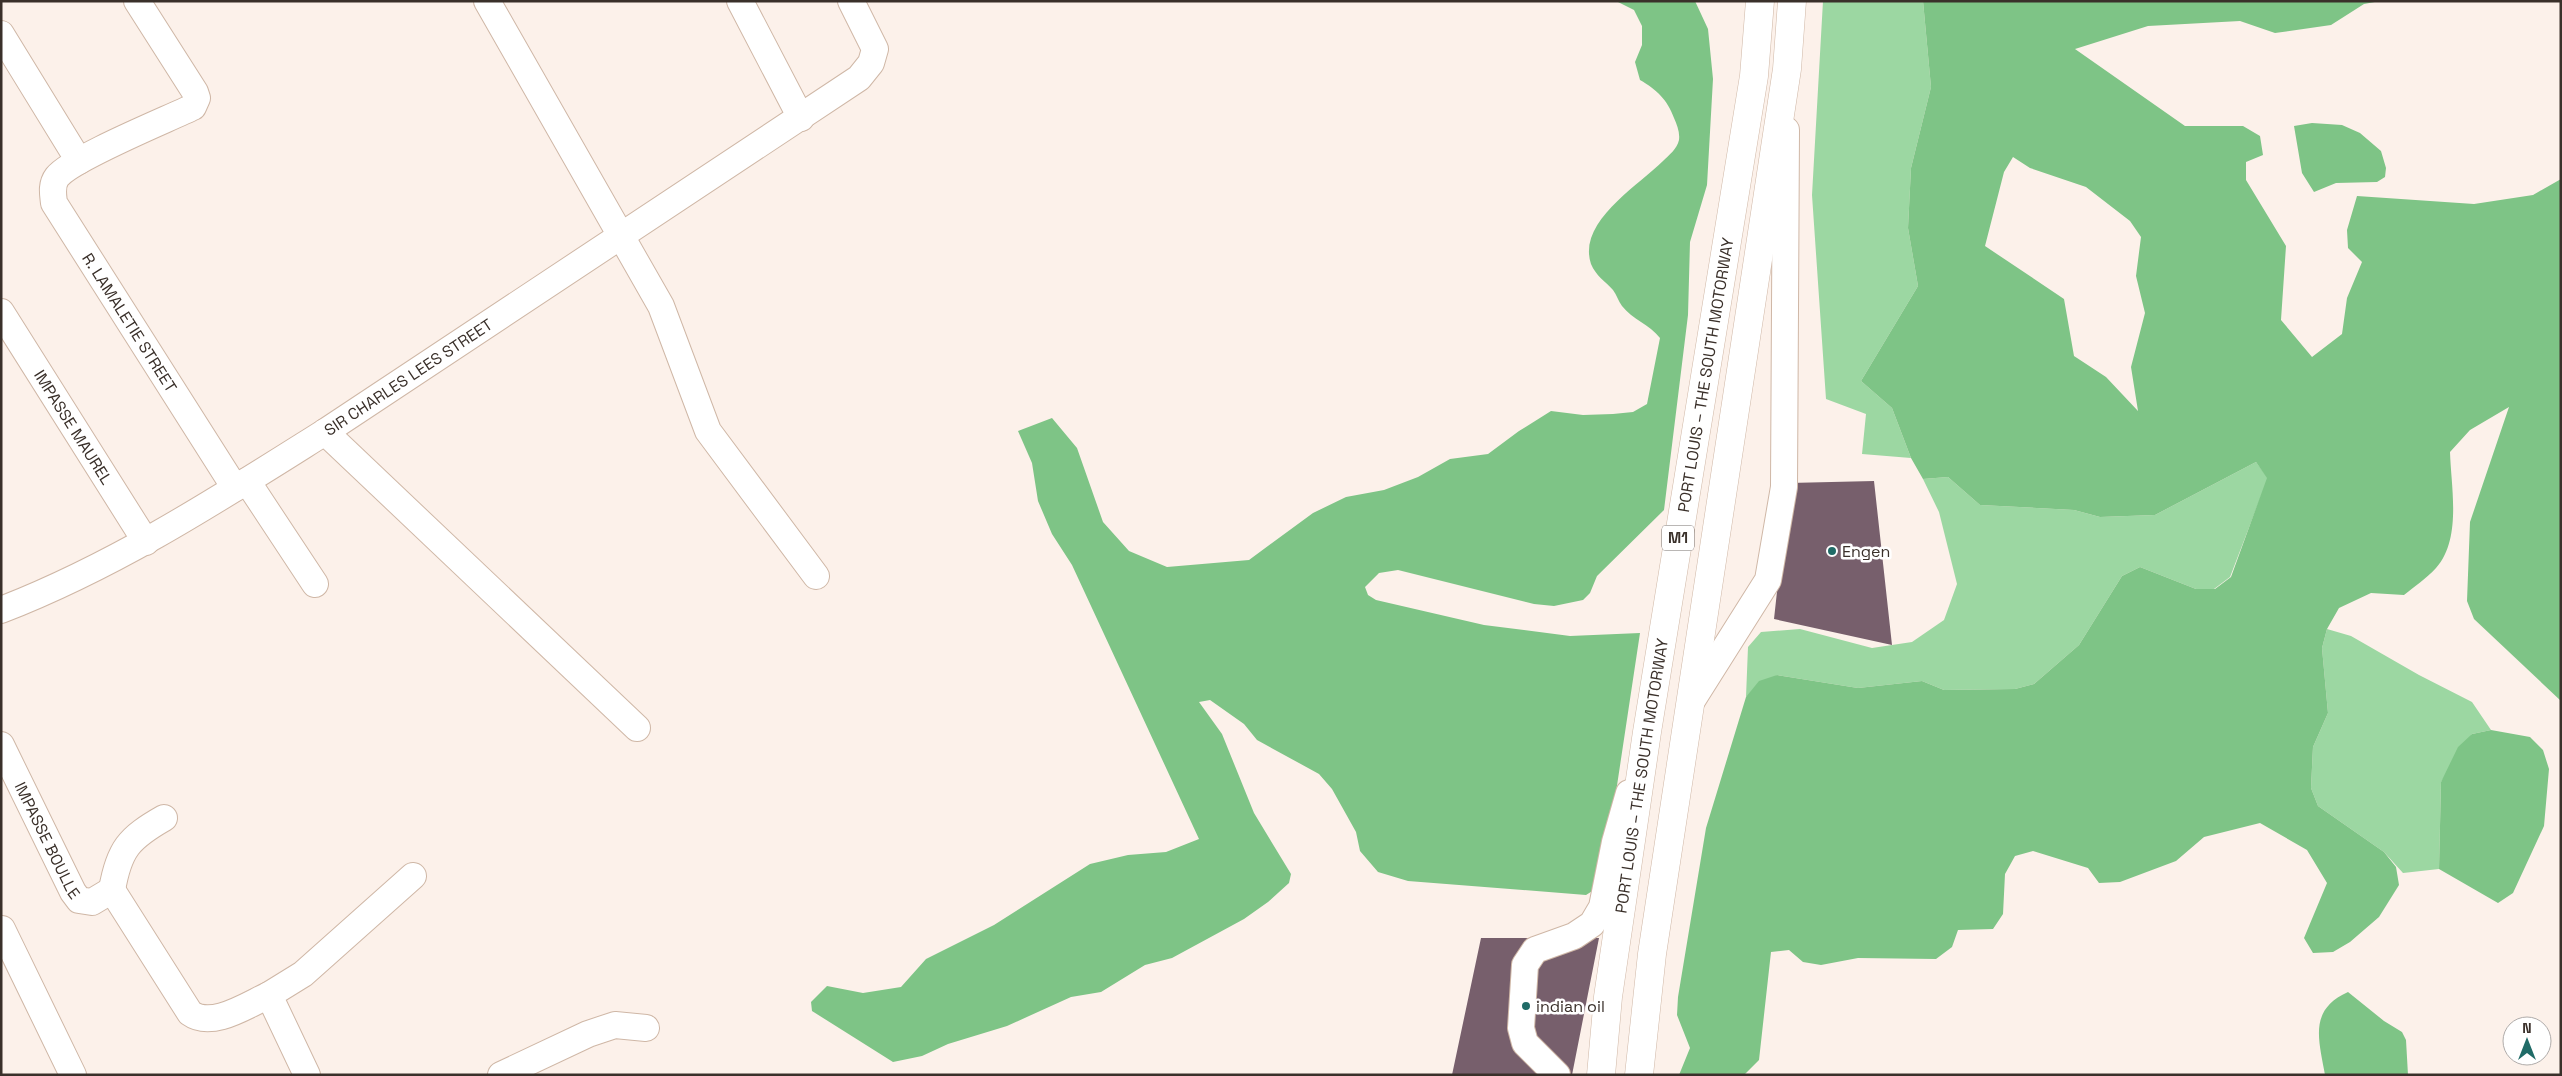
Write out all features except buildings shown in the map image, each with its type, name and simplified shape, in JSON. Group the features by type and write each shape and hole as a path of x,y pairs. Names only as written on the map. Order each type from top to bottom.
{"highway":[{"name":"PORT LOUIS – THE SOUTH MOTORWAY","path":"1601,1075 1608,997 1646,732 1754,76 1760,1"},
{"name":"M1","path":"1639,1075 1652,954 1787,69 1792,1"}],"street":[{"name":"R. LAMALETIE STREET","path":"137,1 196,92 196,102 193,107 78,161 57,177 52,188 54,203 241,485 314,584"},
{"path":"487,1 661,306 708,431 816,576"},
{"path":"740,1 801,118"},
{"name":"SIR CHARLES LEES STREET","path":"1,610 46,592 146,542 241,485 325,432 859,78 871,63 874,48 851,1"},
{"path":"1,34 78,161"},
{"path":"1691,702 1768,580 1784,487 1787,69"},
{"name":"IMPASSE MAUREL","path":"1,312 146,542"},
{"path":"325,432 637,728"},
{"path":"1557,1075 1525,1043 1521,1028 1525,966 1535,950 1574,936 1592,924 1602,907 1615,842 1646,732"},
{"name":"IMPASSE BOULLE","path":"1,745 73,892 79,900 92,902 112,890"},
{"path":"164,818 136,837 125,848 116,864 112,890 190,1013 197,1018 216,1018 269,995 303,974 413,876"},
{"path":"2,929 73,1075"},
{"path":"269,995 307,1075"},
{"path":"501,1075 588,1034 615,1025 646,1028"}],"green space":[{"path":"1616,1 1695,1 1708,29 1713,79 1707,185 1690,242 1688,315 1664,510 1597,576 1590,593 1583,600 1554,606 1534,604 1398,570 1379,573 1365,587 1368,595 1376,600 1484,625 1570,636 1640,633 1602,885 1586,895 1408,881 1378,872 1360,851 1356,832 1332,789 1319,774 1257,740 1244,724 1210,700 1199,702 1222,734 1254,813 1291,874 1289,883 1268,902 1244,919 1172,958 1145,965 1101,992 1071,997 1007,1026 948,1044 922,1056 893,1062 812,1011 811,1002 827,986 863,993 901,987 926,959 994,925 1090,864 1128,855 1166,852 1199,839 1072,565 1052,534 1038,501 1032,463 1018,431 1052,418 1077,448 1103,522 1129,551 1167,567 1249,560 1313,513 1346,497 1384,490 1418,477 1450,459 1488,454 1519,431 1551,411 1583,415 1613,414 1633,412 1647,404 1660,338 1622,306 1613,290 1593,268 1589,249 1593,234 1601,220 1612,206 1672,152 1678,143 1679,134 1665,100 1640,80 1635,62 1642,45 1642,26 1634,10"},
{"path":"1823,1 1923,1 1931,87 1911,168 1908,228 1918,286 1861,381 1892,408 1911,458 1862,454 1866,414 1826,399 1812,195"},
{"path":"1923,1 2380,1 2364,4 2331,25 2275,33 2240,21 2148,26 2075,49 2185,126 2243,126 2260,136 2263,155 2246,162 2246,180 2286,246 2281,320 2312,357 2342,334 2347,298 2362,262 2348,248 2347,230 2357,196 2474,204 2533,195 2561,179 2561,701 2474,619 2467,601 2470,522 2509,407 2470,430 2450,452 2453,496 2452,528 2444,556 2436,568 2404,595 2371,593 2339,608 2327,629 2322,648 2328,713 2313,747 2311,788 2318,806 2384,852 2396,867 2399,885 2379,917 2350,942 2333,952 2313,953 2304,938 2327,883 2307,850 2260,823 2204,837 2176,861 2120,882 2099,883 2088,868 2033,851 2015,856 2005,874 2003,914 1993,929 1958,930 1952,947 1936,959 1858,958 1821,965 1803,962 1789,950 1771,952 1759,1060 1744,1075 1679,1075 1690,1048 1677,1015 1678,997 1706,828 1746,697 1759,681 1777,675 1858,688 1922,681 1944,690 2015,689 2034,684 2079,645 2122,576 2140,567 2196,589 2215,589 2231,577 2267,478 2256,462 2155,515 2100,517 2074,510 1980,505 1948,477 1923,479 1911,458 1892,408 1861,381 1918,286 1908,228 1911,168 1931,87","holes":["2013,157 2030,168 2086,187 2130,221 2141,237 2136,276 2145,313 2131,367 2138,411 2106,377 2074,356 2064,299 1985,246 2004,172"]},
{"path":"2312,123 2342,125 2360,133 2381,151 2386,168 2385,177 2377,182 2336,183 2314,192 2302,173 2294,126"},
{"path":"2256,462 2268,478 2230,577 2214,589 2196,589 2140,567 2122,576 2079,645 2034,684 2015,689 1944,690 1922,681 1858,688 1777,675 1746,697 1748,647 1761,632 1800,629 1872,648 1912,642 1944,620 1957,584 1939,512 1923,479 1948,477 1980,505 2074,510 2100,517 2155,515"},
{"path":"2327,629 2351,636 2419,675 2472,702 2491,730 2472,734 2441,782 2439,869 2403,873 2384,852 2318,806 2311,788 2313,747 2328,713 2322,648"},
{"path":"2491,730 2530,737 2543,750 2549,769 2544,826 2513,893 2498,903 2439,869 2441,782 2458,747 2472,734"},
{"path":"2348,992 2384,1021 2402,1032 2406,1040 2408,1075 2325,1075 2320,1050 2319,1027 2327,1008 2335,999"}],"place":[{"name":"Engen","path":"1832,551"},
{"name":"indian oil","path":"1526,1006"}]}
